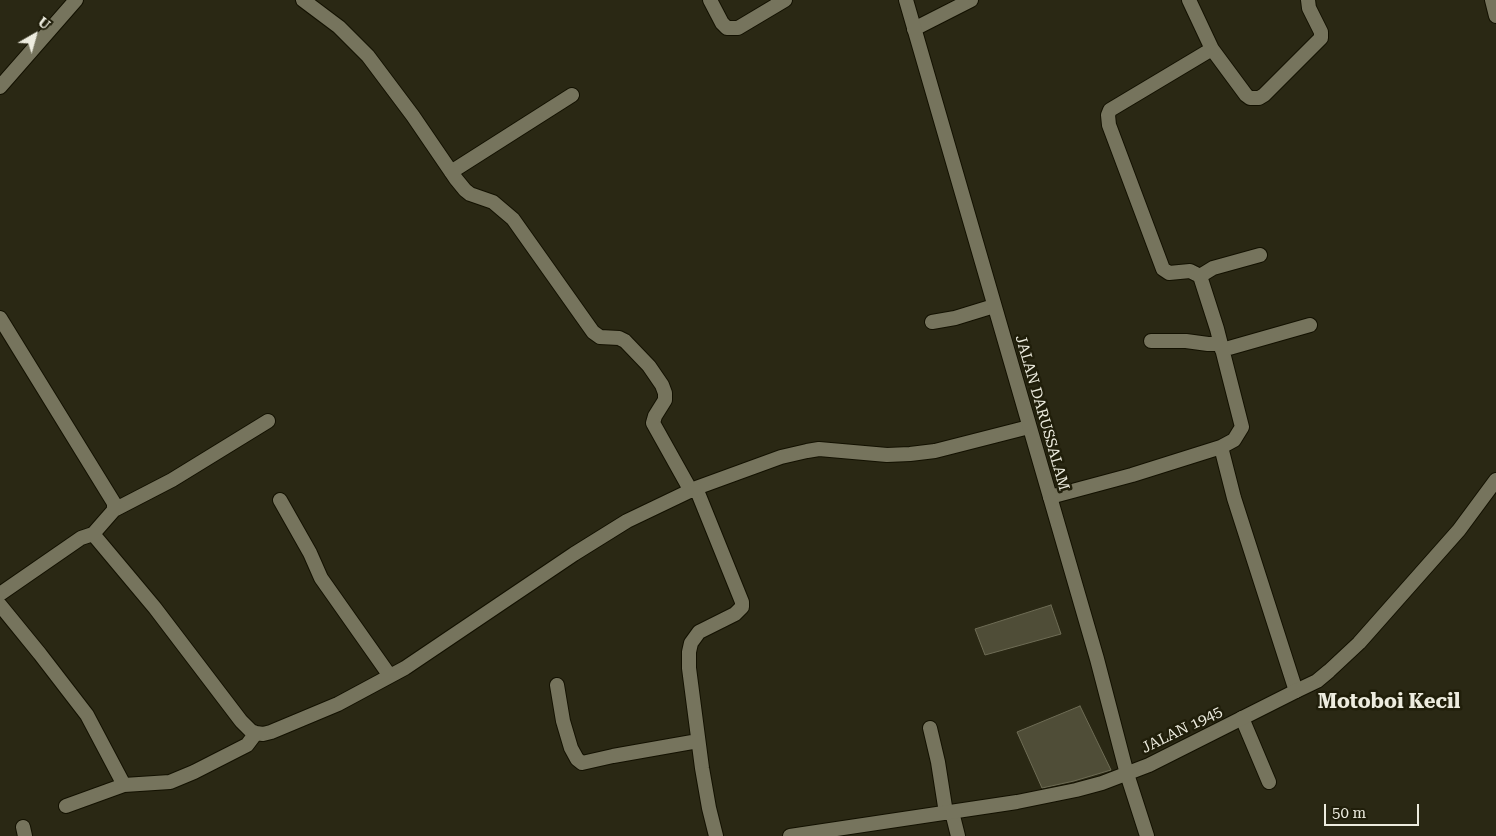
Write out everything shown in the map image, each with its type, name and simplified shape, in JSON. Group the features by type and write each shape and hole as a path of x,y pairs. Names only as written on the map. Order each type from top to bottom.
{"street":[{"path":"0,87 76,0"},
{"path":"303,0 339,26 368,56 451,172 470,194 493,202 513,219 593,332 600,337 619,338 625,341 649,366 662,385 665,400 653,423 694,490 742,602 742,607 735,614 699,632 690,643 689,668 698,741 708,808 716,836"},
{"path":"710,0 722,23 727,28 738,28 785,0"},
{"name":"JALAN DARUSSALAM","path":"906,0 1094,650 1127,774 1147,836"},
{"path":"914,29 971,0"},
{"path":"1492,0 1496,16"},
{"path":"1192,1 1212,49 1246,95 1250,98 1259,98 1321,38 1322,32 1307,1"},
{"path":"1050,497 1221,447 1234,440 1242,427 1200,276 1190,271 1169,273 1163,269 1109,125 1108,115 1110,110 1212,49"},
{"path":"451,172 572,95"},
{"path":"1200,276 1213,268 1260,255"},
{"path":"932,322 955,318 994,306"},
{"path":"0,318 110,496 114,503 114,510"},
{"path":"1151,342 1186,341 1221,347 1310,325"},
{"path":"0,594 80,538 93,534 114,510 172,480 268,421"},
{"path":"93,534 172,630 235,713 256,733 271,732 338,704 390,676 434,650 574,554 627,521 694,490 806,450 820,449 887,455 910,454 935,451 1029,427"},
{"path":"1221,447 1234,498 1296,691"},
{"name":"JALAN 1945","path":"790,836 851,831 1076,790 1127,774 1296,691 1323,676 1359,643 1458,530 1496,480"},
{"path":"280,500 310,553 321,578 390,676"},
{"path":"0,605 87,715 124,785"},
{"path":"557,685 563,721 571,748 577,759 582,763 698,741"},
{"path":"1242,718 1269,782"},
{"path":"930,728 949,812 958,836"},
{"path":"66,806 124,785 170,782 248,745 256,733"}],"building":[{"path":"1051,605 1061,634 985,655 975,629"},
{"path":"1080,706 1111,770 1042,788 1017,732"}],"district":[{"name":"Motoboi Kecil","path":"1389,702"}]}
